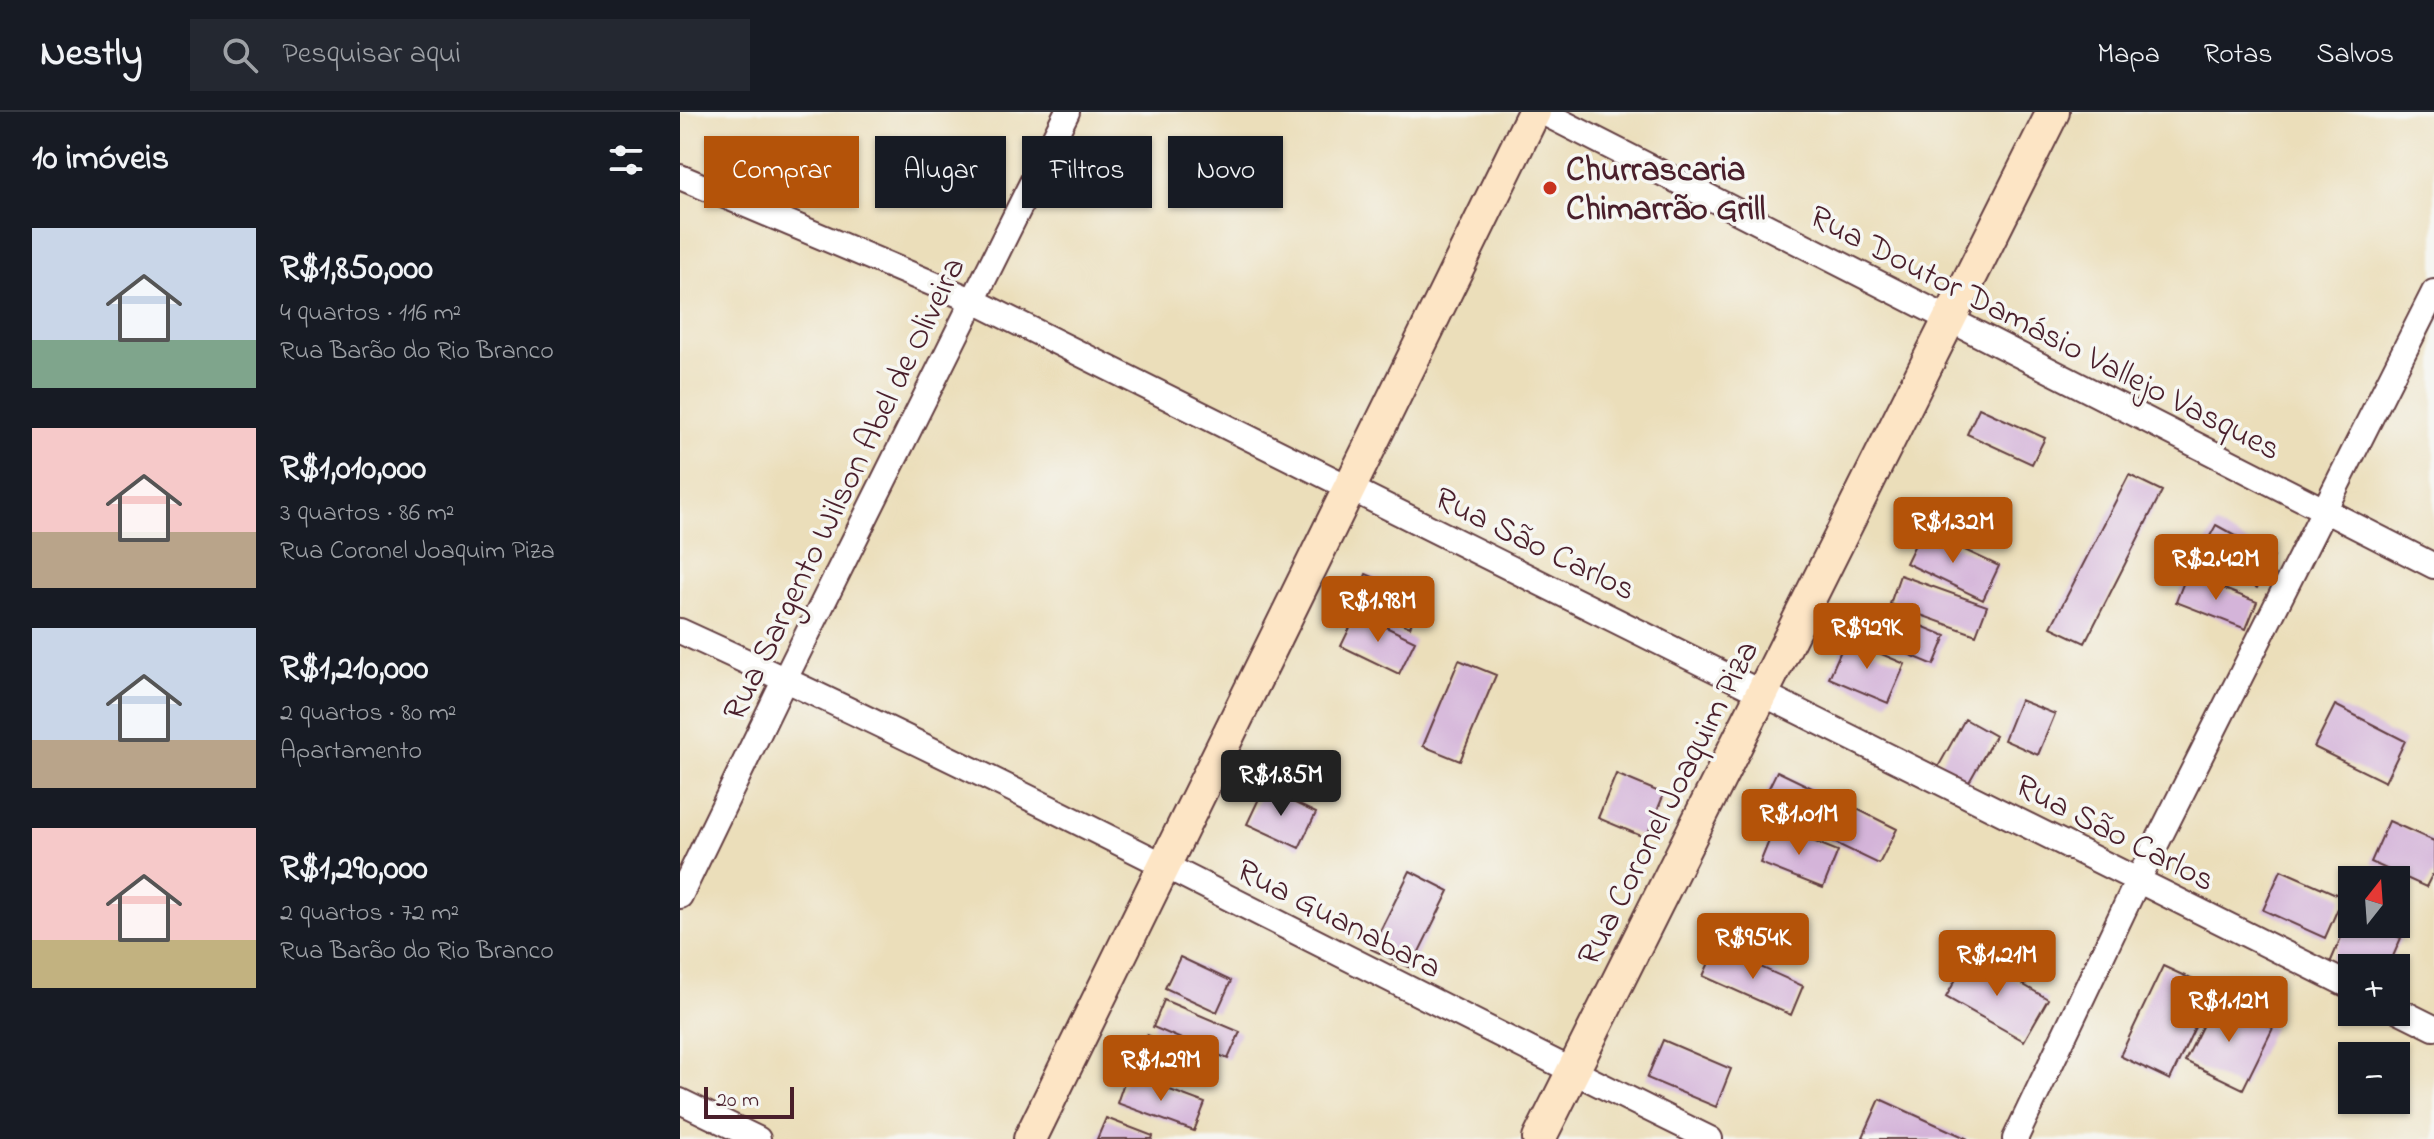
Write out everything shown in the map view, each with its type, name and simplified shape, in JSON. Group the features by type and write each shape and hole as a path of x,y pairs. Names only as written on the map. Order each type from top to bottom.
{"main road":[{"path":"1030,1139 1534,112"},
{"name":"Rua Coronel Joaquim Piza","path":"1539,1139 2053,112"}],"street":[{"name":"Rua Sargento Wilson Abel de Oliveira","path":"680,896 1067,112"},
{"name":"Rua Doutor Damásio Vallejo Vasques","path":"1542,112 2434,566"},
{"name":"Rua São Carlos","path":"680,177 974,301 2338,980"},
{"path":"2015,1139 2138,880 2434,292"},
{"name":"Rua Guanabara","path":"680,631 785,679 1165,866 1710,1139"},
{"path":"2410,1016 2434,1028"},
{"path":"680,1101 758,1139"}],"building":[{"path":"1979,408 2045,438 2032,464 1967,434"},
{"path":"2129,475 2162,491 2085,643 2051,627"},
{"path":"2216,525 2274,557 2257,588 2199,556"},
{"path":"1922,530 1999,566 1983,600 1906,563"},
{"path":"1366,574 1422,598 1410,627 1354,603"},
{"path":"2187,574 2257,602 2246,629 2176,602"},
{"path":"1900,575 1987,606 1976,635 1890,604"},
{"path":"1885,611 1946,636 1934,665 1872,639"},
{"path":"1357,613 1415,641 1399,674 1341,646"},
{"path":"1846,639 1905,664 1888,703 1829,678"},
{"path":"1459,660 1496,675 1460,761 1423,746"},
{"path":"2020,700 2055,714 2038,755 2004,740"},
{"path":"2335,705 2405,741 2385,782 2314,747"},
{"path":"1965,719 1995,736 1968,784 1938,767"},
{"path":"1777,771 1837,800 1819,837 1759,808"},
{"path":"1616,774 1664,794 1646,838 1598,818"},
{"path":"1264,788 1316,813 1299,848 1247,824"},
{"path":"1845,803 1897,829 1879,864 1827,839"},
{"path":"2389,821 2434,841 2434,876 2426,887 2410,880 2410,866 2380,866 2371,862"},
{"path":"1775,826 1838,851 1823,888 1760,863"},
{"path":"2281,870 2338,895 2338,908 2325,938 2263,910"},
{"path":"1410,871 1449,891 1411,968 1371,949"},
{"path":"2341,938 2401,938 2394,954 2338,954 2338,967 2330,963"},
{"path":"1716,947 1803,986 1791,1015 1703,976"},
{"path":"1970,954 2048,999 2024,1041 1946,997"},
{"path":"1180,957 1231,981 1217,1012 1165,988"},
{"path":"2163,966 2213,989 2170,1080 2120,1056"},
{"path":"1164,1000 1240,1032 1228,1059 1153,1027"},
{"path":"2215,1000 2273,1028 2243,1089 2185,1061"},
{"path":"1147,1035 1193,1055 1181,1081 1136,1062"},
{"path":"1663,1040 1731,1069 1716,1107 1647,1078"},
{"path":"1127,1074 1205,1103 1194,1131 1117,1103"},
{"path":"1880,1099 1968,1139 1863,1137"},
{"path":"1106,1118 1153,1136 1152,1139 1097,1139"}],"place":[{"name":"Churrascaria Chimarrão Grill","path":"1550,188"}]}
